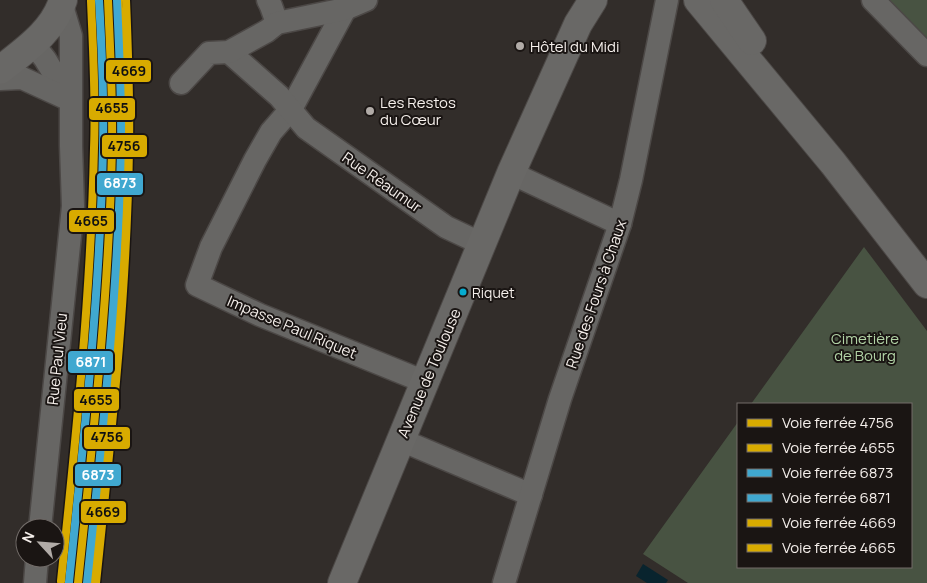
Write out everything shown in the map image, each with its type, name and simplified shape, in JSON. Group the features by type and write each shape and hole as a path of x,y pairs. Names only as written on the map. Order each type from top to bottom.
{"main road":[{"name":"Avenue de Toulouse","path":"342,583 579,12 593,0"},
{"path":"698,0 833,162 927,284"},
{"path":"724,0 833,162"},
{"path":"0,70 39,38 62,3"}],"street":[{"path":"268,0 277,23"},
{"path":"181,83 209,54 229,52 267,32 277,23 345,8 366,0"},
{"name":"Rue des Fours à Chaux","path":"504,583 560,399 620,224 631,180 667,0"},
{"path":"873,0 927,55"},
{"name":"Rue Paul Vieu","path":"41,518 73,206 70,100 71,36 62,3"},
{"path":"291,109 345,8"},
{"path":"39,38 55,38 71,52"},
{"name":"Rue Paul Vieu","path":"39,38 45,59 70,100"},
{"name":"Rue Réaumur","path":"229,52 279,96 306,128 446,227 482,244"},
{"path":"0,79 22,78 70,100"},
{"name":"Impasse Paul Riquet","path":"291,109 271,132 255,160 211,247 198,285 260,315 425,382"},
{"path":"511,173 620,224"},
{"path":"401,440 531,495"},
{"path":"35,583 36,568"}],"green space":[{"path":"887,0 927,0 927,41"},
{"name":"Cimetière de Bourg","path":"864,247 927,331 927,583 688,583 643,554 737,423 737,568 912,568 912,403 752,403"}],"water":[{"path":"643,564 668,580 666,583 647,583 636,576"}],"railway":[{"path":"68,583 89,365 99,219 101,73 98,0"}],"rail line":[{"name":"6871","path":"69,582 99,257 103,130 99,0"},
{"name":"4655","path":"78,583 100,366 108,257 112,130 108,0"},
{"name":"6873","path":"87,583 117,257 121,130 117,0"},
{"name":"4756","path":"92,583 110,408 122,224 125,125 123,44 118,0"},
{"name":"4669","path":"96,583 122,312 128,203 129,74 126,0"},
{"name":"4665","path":"61,581 90,257 95,111 91,1"}],"place":[{"name":"Hôtel du Midi","path":"520,46"},
{"name":"Les Restos du Cœur","path":"370,111"},
{"name":"Riquet","path":"463,292"}]}
